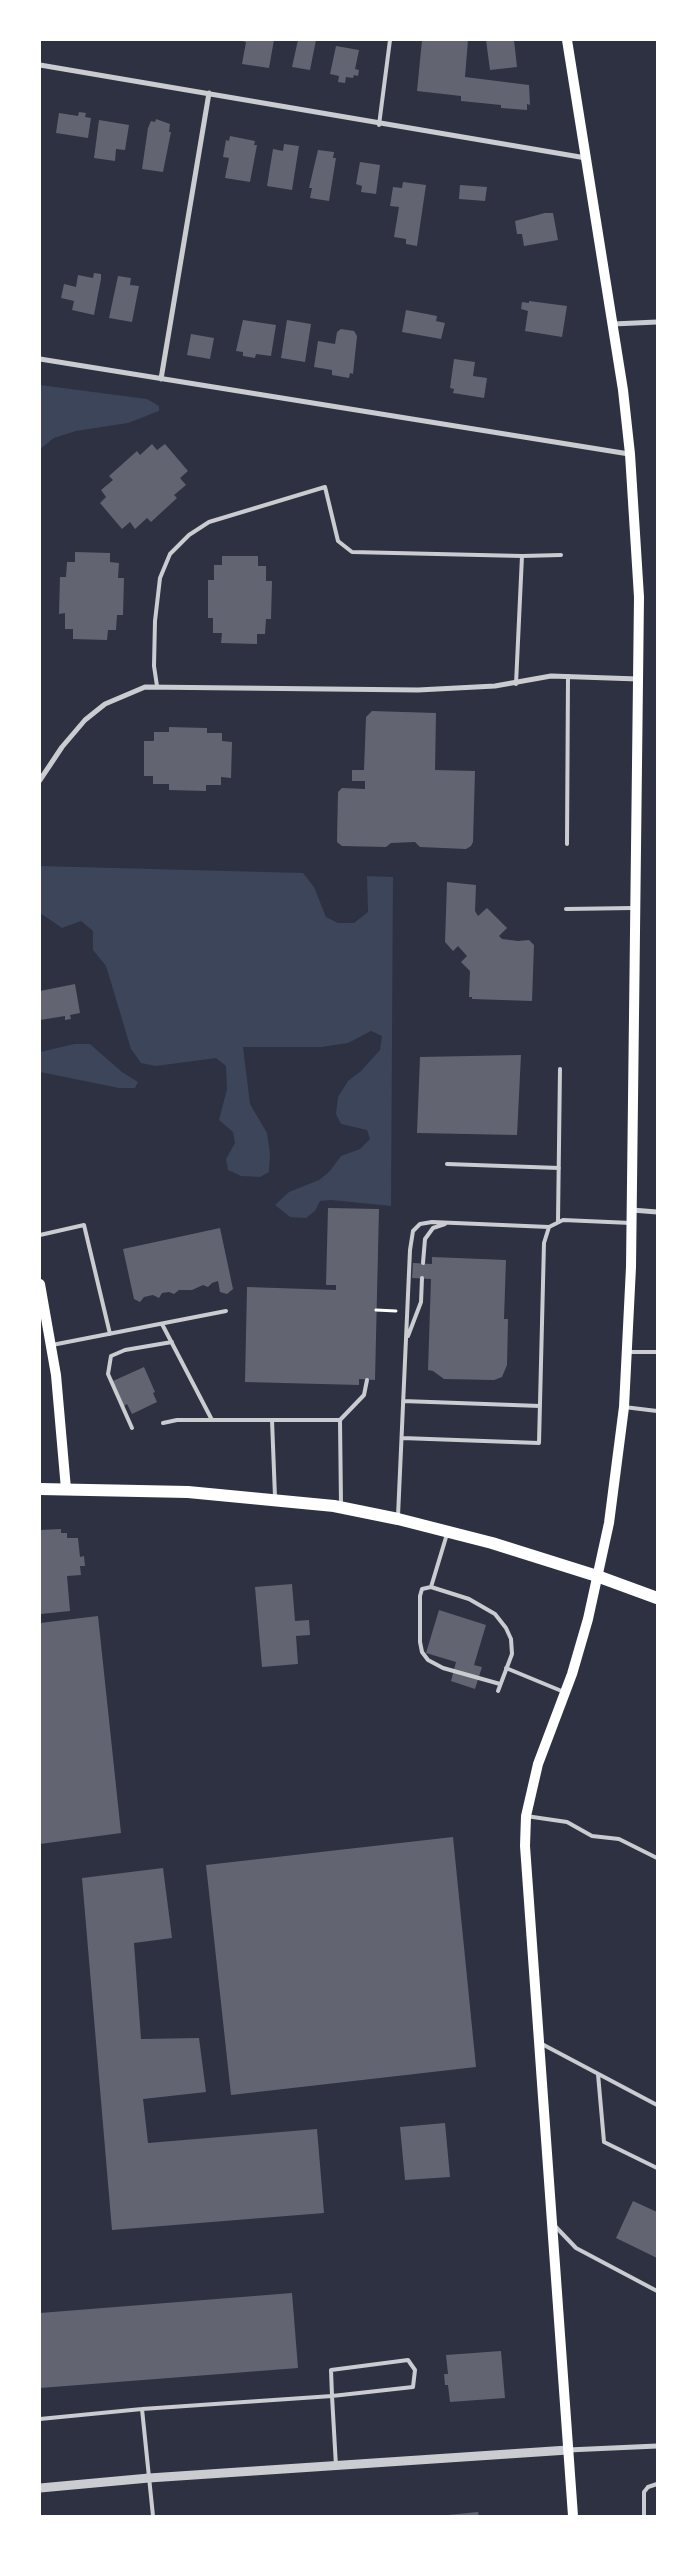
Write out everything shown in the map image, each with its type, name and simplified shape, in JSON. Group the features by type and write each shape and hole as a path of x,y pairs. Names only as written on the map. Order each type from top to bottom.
{"main road":[{"path":"567,40 613,324 630,454 639,597 632,1223 624,1407 609,1523 582,1642 538,1764 526,1816 525,1846 573,2516"},
{"path":"40,1284 44,1326 52,1345 60,1408 66,1489"},
{"path":"40,1489 188,1492 275,1499 341,1507 448,1531 597,1576 657,1598"}],"street":[{"path":"40,65 209,93 379,125 586,158"},
{"path":"161,378 209,93"},
{"path":"613,324 657,322"},
{"path":"40,359 630,454"},
{"path":"40,780 62,748 85,720 105,704 124,694 156,686 418,690 516,684 551,676 638,679"},
{"path":"632,1210 657,1212"},
{"path":"40,2488 150,2478 568,2450 657,2446"}],"lane":[{"path":"379,125 390,40"},
{"path":"156,686 154,666 155,621 160,578 170,554 189,535 209,522 325,487 338,541 352,552 522,556 561,554"},
{"path":"516,684 522,556"},
{"path":"567,844 568,676"},
{"path":"566,909 635,908"},
{"path":"558,1221 560,1069"},
{"path":"447,1164 559,1168"},
{"path":"398,1519 410,1250 413,1231 425,1222 549,1227 558,1221 632,1223"},
{"path":"423,1263 424,1245 429,1232 437,1226 452,1223"},
{"path":"40,1235 84,1225 110,1334"},
{"path":"402,1438 538,1443 544,1243 549,1227"},
{"path":"406,1339 421,1302 422,1278"},
{"path":"52,1345 226,1311"},
{"path":"162,1324 212,1420"},
{"path":"132,1428 108,1374 111,1356 119,1351 172,1342"},
{"path":"627,1352 657,1352"},
{"path":"341,1507 340,1420 364,1395 367,1380"},
{"path":"403,1401 540,1406"},
{"path":"624,1407 657,1411"},
{"path":"163,1423 176,1420 340,1420"},
{"path":"272,1420 275,1499"},
{"path":"431,1587 448,1531"},
{"path":"498,1691 512,1654 511,1639 495,1614 469,1599 431,1587 422,1589 420,1596 420,1642 422,1652 428,1660 443,1668 500,1684"},
{"path":"506,1668 564,1692"},
{"path":"526,1816 567,1822 592,1836 619,1839 657,1858"},
{"path":"540,2043 657,2105"},
{"path":"598,2074 604,2142 657,2168"},
{"path":"553,2223 576,2248 657,2291"},
{"path":"40,2418 332,2396 413,2387 415,2370 408,2360 331,2370 332,2396 336,2466"},
{"path":"142,2409 153,2516"},
{"path":"644,2516 644,2492 648,2487 657,2484"}],"path":[{"path":"376,1310 394,1311"}],"shaded area":[{"path":"40,385 147,399 159,406 159,411 128,423 76,431 54,438 40,449"},
{"path":"40,866 303,873 314,887 326,917 338,923 354,923 368,912 367,876 393,877 391,1206 331,1200 320,1201 315,1211 306,1218 290,1217 275,1205 289,1192 319,1180 329,1172 341,1156 360,1149 370,1139 367,1130 341,1124 336,1114 338,1097 348,1081 361,1071 380,1050 382,1036 371,1031 348,1043 321,1047 243,1047 250,1104 267,1133 270,1153 269,1172 260,1177 241,1176 228,1170 226,1159 235,1143 233,1132 219,1120 227,1089 226,1066 216,1058 156,1066 141,1063 131,1049 106,966 93,950 93,931 81,921 62,928 40,913"},
{"path":"74,1044 90,1044 122,1072 138,1082 135,1088 119,1088 40,1072 40,1052"}],"building":[{"path":"239,40 274,40 269,68 242,64 246,42"},
{"path":"298,40 316,40 310,70 292,67"},
{"path":"422,40 468,40 465,77 529,85 530,105 527,104 527,110 501,108 501,105 461,101 461,96 417,91"},
{"path":"486,40 514,40 517,67 490,70"},
{"path":"336,46 359,50 355,69 359,70 358,76 354,75 353,78 346,77 345,83 338,82 339,76 330,74"},
{"path":"79,112 86,113 85,117 91,118 88,138 56,133 59,113 78,116"},
{"path":"156,119 170,124 169,132 171,132 163,172 142,169 148,128 151,121 155,122"},
{"path":"99,120 129,125 125,150 116,149 115,161 94,158"},
{"path":"230,136 255,141 254,145 257,145 250,182 225,178 229,158 223,157 226,140 229,141"},
{"path":"284,144 299,146 292,190 267,186 273,149 283,151"},
{"path":"318,150 334,152 333,158 336,158 329,201 310,198 312,188 309,188"},
{"path":"360,162 380,165 376,194 361,192 362,186 356,184"},
{"path":"403,182 426,185 417,246 406,244 406,239 394,237 399,207 390,206 393,187 402,188"},
{"path":"460,185 487,187 485,201 459,199"},
{"path":"545,213 553,213 558,240 524,246 522,234 517,234 515,221"},
{"path":"94,273 101,274 101,279 94,315 72,310 74,301 61,298 64,284 76,287 78,275 93,278"},
{"path":"118,276 131,278 130,285 139,286 132,322 109,318"},
{"path":"529,301 567,306 562,337 525,331 528,311 521,309 522,302 529,303"},
{"path":"406,310 437,316 436,321 445,323 441,339 402,332"},
{"path":"243,320 276,325 271,356 256,354 255,358 243,356 243,352 236,351"},
{"path":"287,320 311,324 305,362 281,358"},
{"path":"341,329 354,331 357,336 353,374 350,373 349,378 332,375 332,370 314,367 318,341 335,344 337,332"},
{"path":"191,334 214,338 210,359 187,355"},
{"path":"454,359 475,362 473,376 487,378 484,398 453,393 454,389 450,388"},
{"path":"152,444 157,450 165,444 188,471 180,478 186,485 174,495 177,498 151,522 147,518 135,529 130,522 122,529 100,503 106,497 101,490 113,480 109,476 137,451 140,455"},
{"path":"75,552 110,553 110,562 119,563 118,578 124,578 123,615 117,615 116,630 108,630 107,640 73,639 73,629 65,629 65,613 59,614 60,577 66,577 67,562 75,562"},
{"path":"222,556 258,556 258,566 266,566 266,581 272,581 271,619 266,619 265,634 257,634 257,644 221,643 222,633 213,633 213,618 208,618 208,580 214,580 214,565 222,565"},
{"path":"372,711 436,713 435,770 475,771 473,842 471,846 466,849 420,847 415,842 391,843 386,847 342,846 337,842 338,792 342,788 365,789 365,781 352,781 352,770 364,770 366,717"},
{"path":"169,727 207,728 207,733 222,733 222,741 232,742 231,778 221,777 221,785 206,785 206,791 169,790 169,784 153,784 153,776 144,776 144,741 154,741 154,732 169,732"},
{"path":"447,882 476,885 475,911 478,916 487,908 507,928 499,936 502,939 529,940 534,945 532,1001 472,999 472,997 469,997 470,971 461,962 467,956 458,946 453,951 445,942"},
{"path":"75,984 80,1013 70,1015 71,1019 65,1020 65,1016 40,1020 40,991"},
{"path":"521,1055 517,1135 417,1133 420,1057"},
{"path":"328,1208 379,1209 375,1380 359,1379 359,1385 245,1382 247,1287 336,1290 336,1285 326,1285"},
{"path":"220,1228 233,1289 227,1294 220,1292 218,1281 208,1287 203,1285 192,1290 179,1290 174,1294 169,1292 162,1293 159,1298 153,1295 144,1297 140,1302 134,1299 123,1249"},
{"path":"432,1257 506,1260 504,1319 508,1319 507,1365 502,1377 494,1380 444,1379 433,1371 428,1370 431,1279 412,1278 413,1263 432,1264"},
{"path":"144,1367 155,1392 153,1393 157,1402 132,1414 127,1404 124,1406 113,1381"},
{"path":"61,1529 61,1533 67,1533 67,1538 78,1538 80,1557 84,1556 85,1566 80,1566 81,1575 67,1576 70,1611 41,1614 40,1530"},
{"path":"292,1584 295,1621 309,1620 310,1635 296,1636 298,1664 262,1667 255,1587"},
{"path":"439,1610 486,1625 474,1665 482,1667 475,1689 451,1681 456,1662 426,1653"},
{"path":"98,1616 121,1833 40,1844 40,1623"},
{"path":"453,1837 476,2067 231,2095 206,1865"},
{"path":"163,1868 172,1938 134,1943 141,2039 199,2038 206,2092 143,2099 148,2143 317,2129 324,2213 112,2230 82,1878"},
{"path":"445,2123 450,2177 405,2180 400,2127"},
{"path":"633,2201 657,2212 657,2258 616,2238"},
{"path":"292,2293 298,2368 40,2388 40,2313"},
{"path":"501,2351 505,2398 450,2402 448,2385 445,2385 444,2374 448,2374 446,2355"},
{"path":"478,2512 479,2516 448,2516 448,2515"}]}
